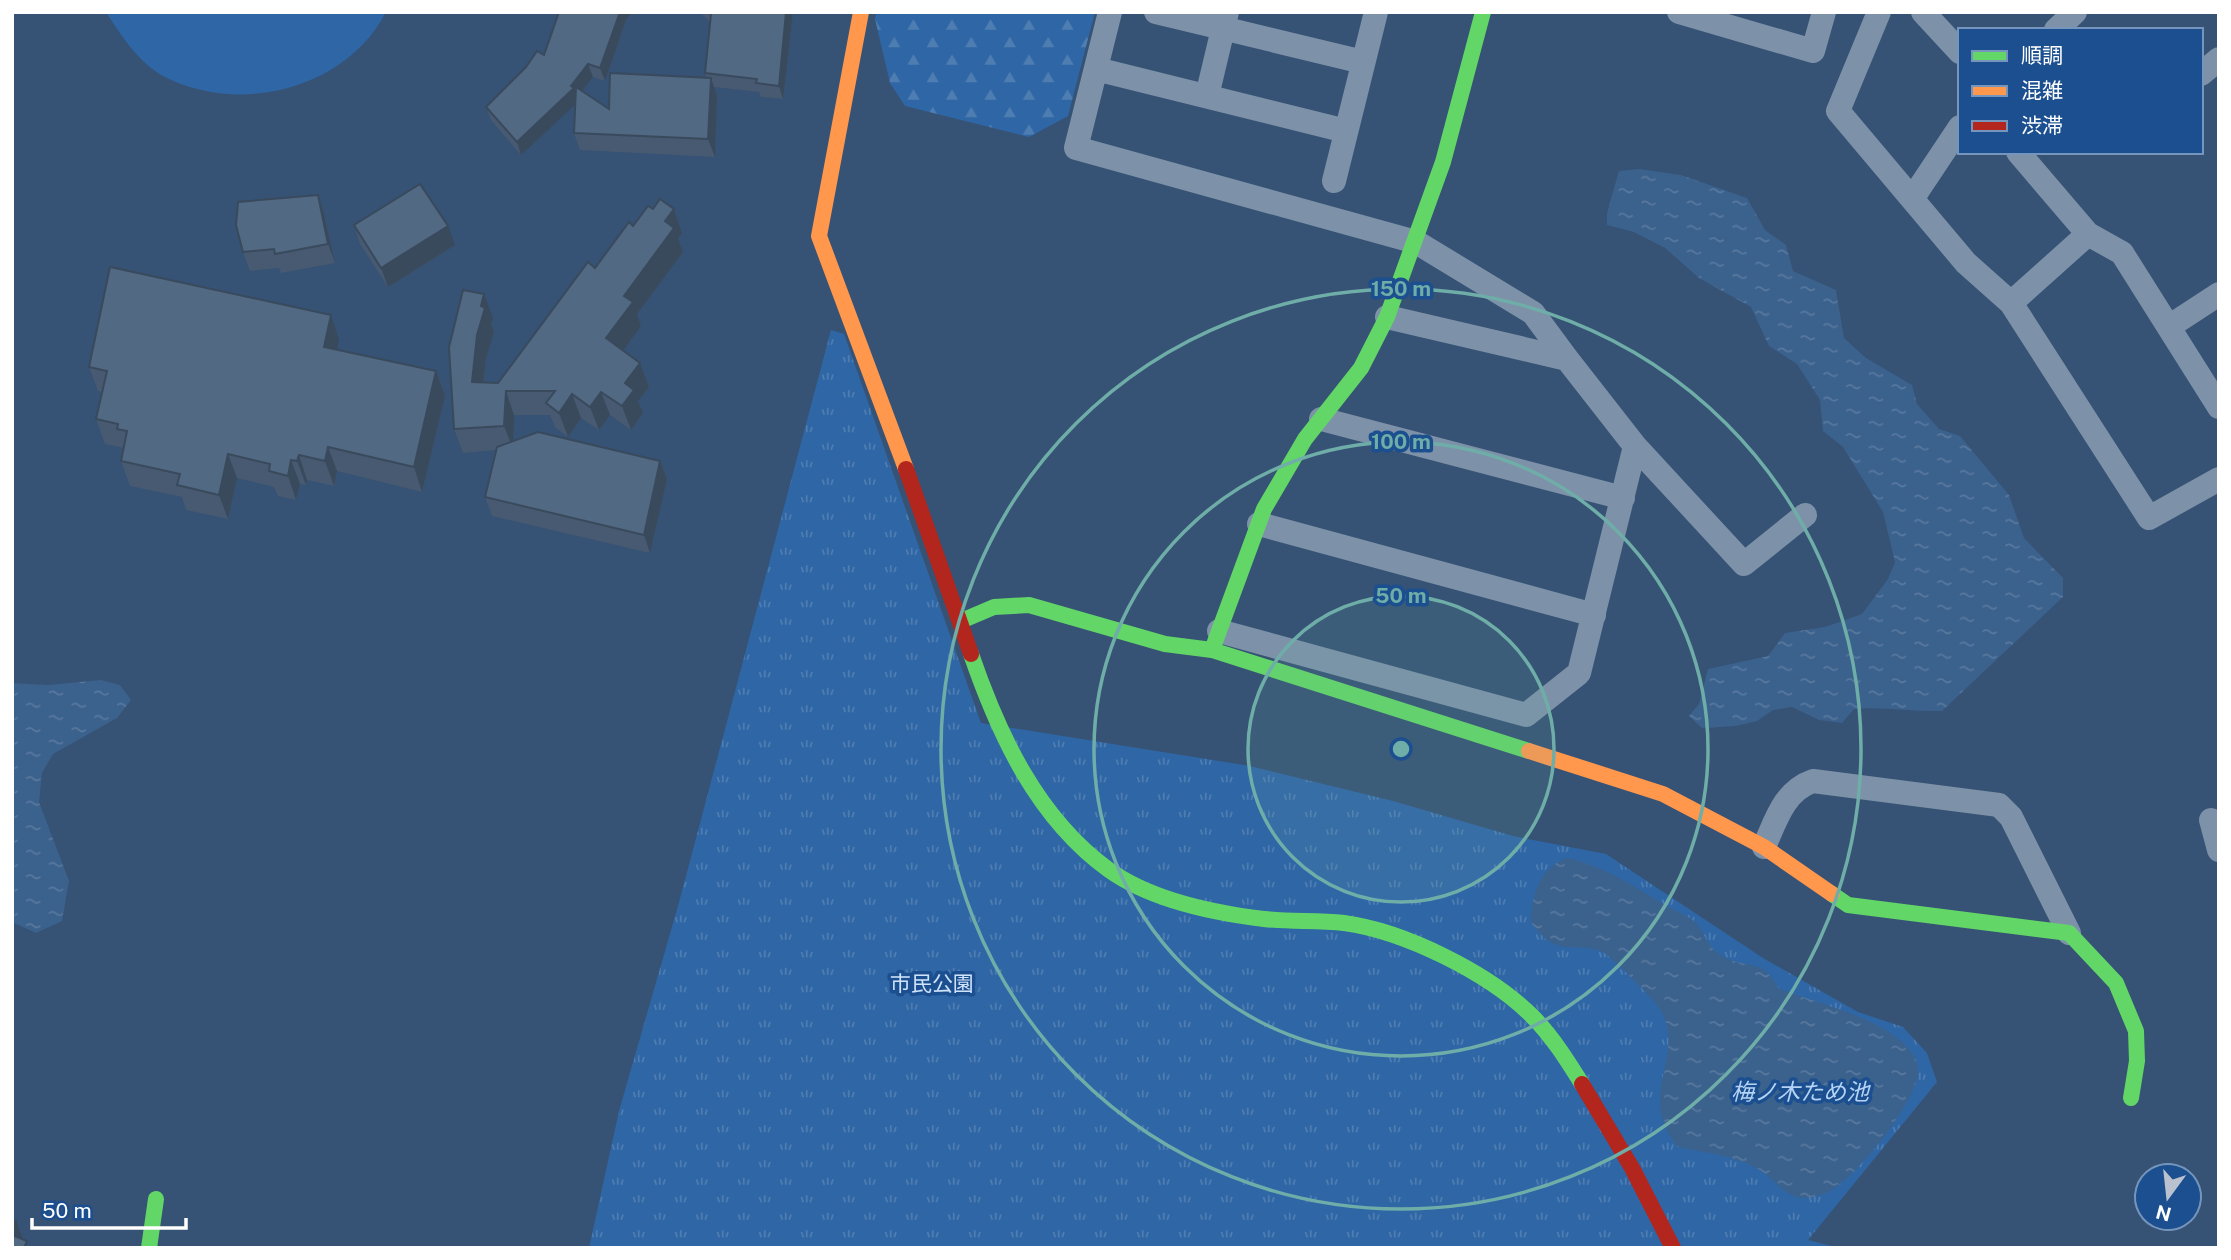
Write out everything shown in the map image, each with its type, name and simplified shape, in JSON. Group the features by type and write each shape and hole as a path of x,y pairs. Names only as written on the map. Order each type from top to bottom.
{"street":[{"path":"861,12 818,236 852,314 992,715 1016,763 1043,806 1110,871 1139,887 1169,897 1265,919 1357,926 1402,939 1491,984 1526,1010 1568,1061 1611,1130 1673,1248"},
{"path":"1110,12 1076,148 1416,242 1533,313 1635,446 1744,564 1805,516"},
{"path":"1156,12 1225,20 1363,62"},
{"path":"1334,181 1376,12"},
{"path":"1215,640 1259,524 1305,439 1361,368 1387,317 1443,162 1483,12"},
{"path":"1679,12 1813,51 1824,12"},
{"path":"1879,12 1838,111 1966,263 2011,303 2149,518 2219,479"},
{"path":"1923,12 1958,50"},
{"path":"2058,28 2076,12"},
{"path":"1207,96 1225,20"},
{"path":"2203,73 2219,59"},
{"path":"1096,69 1346,131"},
{"path":"1912,199 1958,130"},
{"path":"2020,154 2088,234 2122,253 2219,407"},
{"path":"2011,303 2088,234"},
{"path":"2170,326 2219,294"},
{"path":"1387,317 1567,359"},
{"path":"1321,419 1623,498"},
{"path":"961,621 996,604 1013,603 1165,644 1215,640 1526,715 1579,673 1635,446"},
{"path":"1259,524 1594,615"},
{"path":"1215,640 1663,794 1764,847 1848,905 2069,933"},
{"path":"1764,847 1788,797 1799,786 1814,781 1999,805 2011,817 2069,933 2116,983 2136,1031 2137,1061 2131,1098"},
{"path":"2211,820 2219,850"},
{"path":"149,1248 156,1199"}],"green space":[{"path":"106,12 386,12 368,38 346,60 319,76 290,87 259,93 227,94 196,89 167,78 148,66 132,50"},
{"path":"877,12 1095,12 1068,116 1029,137 905,106 890,83 875,19"},
{"name":"市民公園","path":"831,330 844,334 981,723 1250,766 1393,801 1513,836 1606,854 1763,958 1858,1012 1903,1027 1927,1053 1937,1082 1808,1240 1839,1248 589,1248 619,1111 678,906"}],"water":[{"path":"1639,169 1681,175 1747,198 1765,230 1786,245 1793,271 1836,290 1844,338 1866,358 1912,385 1917,404 1939,429 1960,436 2009,495 2024,538 2063,578 2063,597 1942,711 1854,709 1842,723 1819,720 1792,707 1773,710 1757,721 1736,726 1702,728 1689,716 1699,704 1708,669 1768,656 1785,633 1825,627 1862,614 1888,579 1895,562 1883,512 1843,447 1823,431 1820,400 1797,364 1769,346 1751,307 1699,278 1665,248 1634,232 1607,225 1607,213 1619,171"},
{"path":"101,680 120,685 131,700 117,718 53,754 42,773 39,802 69,881 62,921 36,933 12,922 12,683 48,685"},
{"name":"梅ノ木ため池","path":"1567,858 1607,872 1690,918 1717,953 1760,968 1779,989 1869,1022 1901,1041 1912,1053 1918,1076 1910,1096 1879,1143 1842,1183 1821,1195 1798,1197 1786,1192 1750,1165 1720,1155 1678,1147 1666,1128 1661,1109 1660,1092 1668,1043 1667,1026 1660,1009 1603,952 1556,945 1531,923 1535,893 1539,884 1550,868"}],"building":[{"path":"559,12 620,12 600,68 588,64 571,86 574,88 517,142 486,107 526,67 537,51 544,55"},
{"path":"708,12 786,12 779,86 756,83 757,79 705,73 711,14"},
{"path":"610,73 711,78 708,139 574,133 576,87 609,109"},
{"path":"420,184 448,226 381,268 354,225"},
{"path":"318,195 328,244 275,254 274,249 243,252 236,225 238,202"},
{"path":"660,199 674,209 665,221 674,228 624,296 633,302 606,338 640,363 625,383 634,390 622,406 601,392 590,407 572,394 559,413 546,403 555,391 506,391 504,426 454,429 449,347 463,290 484,294 481,306 485,308 477,335 472,382 498,383 588,262 595,268 629,222 633,226 648,206 653,209"},
{"path":"110,267 331,315 324,347 436,371 414,467 328,447 325,461 299,455 297,461 291,460 288,476 269,471 270,464 228,454 219,495 177,485 180,474 121,461 127,431 117,429 118,424 96,419 107,371 89,367"},
{"path":"538,432 660,461 644,535 485,497 497,447"},
{"path":"12,1235 27,1241 24,1248 12,1248"}],"traffic: fast":[{"path":"1212,650 1264,509 1305,439 1361,368 1387,317 1443,162 1483,12"},
{"path":"961,621 994,607 1029,605 1165,644 1212,650 1529,751"},
{"path":"971,654 994,715 1041,800 1061,826 1109,870 1163,897 1204,909 1264,919 1344,923 1393,935 1444,956 1493,984 1532,1016 1565,1057 1582,1084"},
{"path":"1832,894 1848,905 2069,933 2116,983 2136,1031 2137,1061 2131,1098"},
{"path":"149,1248 156,1199"}],"traffic: slow":[{"path":"861,12 819,236 906,469"},
{"path":"1529,751 1663,794 1764,847 1832,894"}],"traffic: jam":[{"path":"906,469 971,654"},
{"path":"1582,1084 1632,1168 1673,1248"}]}
